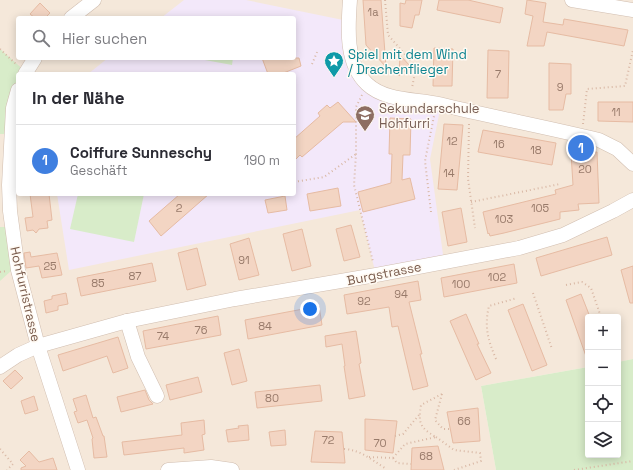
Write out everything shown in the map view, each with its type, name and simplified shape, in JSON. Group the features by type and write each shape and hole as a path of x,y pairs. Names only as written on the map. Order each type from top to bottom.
{"street":[{"path":"74,16 94,0"},
{"path":"350,0 348,23 351,55 356,71 367,84 383,94 582,135 599,140 617,149 633,164"},
{"path":"572,0 633,10"},
{"path":"26,72 34,60"},
{"name":"Hohfurristrasse","path":"16,97 13,108 9,185 10,211 18,270 38,346 78,470"},
{"name":"Burgstrasse","path":"0,367 18,354 38,346 127,321 519,248 563,235 613,212 633,200"},
{"path":"127,321 138,357 157,396"},
{"path":"168,470 211,467 232,470"}],"path":[{"path":"385,0 388,35 416,67 410,100"},
{"path":"0,49 24,72"},
{"path":"312,64 318,50"},
{"path":"582,135 587,89 625,86 633,50"},
{"path":"0,55 4,54"},
{"path":"367,84 356,107 356,154 354,185 376,275"},
{"path":"431,212 425,161 437,104"},
{"path":"470,111 468,179 475,228"},
{"path":"296,182 324,177 356,154"},
{"path":"471,202 560,184"},
{"path":"566,285 582,282 591,288 600,314"},
{"path":"533,294 552,349"},
{"path":"496,359 488,340 486,319 488,306 517,298"},
{"path":"450,429 442,429 435,420 443,393 421,405 419,415 420,422 426,432 454,450 480,453 481,461 454,470"},
{"path":"395,436 403,434 419,415"},
{"path":"394,458 405,444 436,438"},
{"path":"0,449 13,464 7,470"},
{"path":"344,449 354,450 367,456 385,468 385,470"},
{"path":"367,456 394,458"},
{"path":"394,458 397,463 411,464"},
{"path":"574,470 633,461"}],"shaded area":[{"path":"0,0 633,0 633,359 621,361 621,314 585,314 585,368 481,386 496,470 0,470"},
{"name":"Sekundarschule Hohfurri","path":"184,0 246,0 348,21 367,84 441,105 430,159 444,262 376,275 360,210 69,270 57,196 296,196 296,72 90,72 106,60 296,60 296,16 164,16"}],"green space":[{"path":"0,49 26,72 16,72 16,105 11,134 0,134"},
{"path":"205,60 233,60 232,65"},
{"path":"78,196 144,196 134,242 70,229"},
{"path":"0,227 12,227 11,271 0,281"},
{"path":"633,359 633,470 496,470 481,386 585,368 585,458 621,458 621,361"}],"building":[{"path":"363,0 381,0 386,67 366,45"},
{"path":"406,0 422,0 419,15 415,15 412,28 400,26 400,3 405,4"},
{"path":"439,0 468,0 503,8 500,23 437,10"},
{"path":"527,0 546,3 543,22 563,25 564,19 628,30 624,46 547,32 544,46 527,46 533,16 525,14"},
{"path":"40,3 50,13 47,16 32,16 30,14"},
{"path":"434,48 453,49 452,86 433,86"},
{"path":"488,50 509,51 508,98 487,98"},
{"path":"400,55 410,66 399,76"},
{"path":"296,58 299,58 301,66 286,72 267,72 263,60 296,60"},
{"path":"549,63 571,64 571,94 566,94 563,110 549,110"},
{"path":"338,102 356,122 343,122 302,157 300,155 296,159 296,137 320,116 318,113 327,105 330,108"},
{"path":"598,102 633,102 633,122 598,121"},
{"path":"390,118 411,119 410,155 403,155 402,180 410,178 415,199 363,212 358,192 391,183 392,154 389,154"},
{"path":"444,124 463,125 457,190 438,189"},
{"path":"483,130 556,143 552,165 478,152"},
{"path":"597,152 599,203 578,204 579,210 560,212 560,219 490,236 489,233 488,234 483,212 556,194 555,190 573,185 571,153"},
{"path":"338,188 341,206 310,211 307,194"},
{"path":"30,196 49,196 52,220 47,221 48,228 39,229 36,233 33,230 27,231 25,218 33,217"},
{"path":"178,196 207,196 161,236 149,221"},
{"path":"285,196 287,210 268,213 265,200"},
{"path":"461,208 467,242 448,246 442,212"},
{"path":"351,225 360,257 344,261 336,229"},
{"path":"302,229 311,266 292,271 283,234"},
{"path":"607,237 612,255 541,276 536,258"},
{"path":"249,238 259,275 239,280 230,244"},
{"path":"197,248 206,285 187,290 178,253"},
{"path":"30,252 31,257 57,253 62,275 42,278 39,266 26,268 24,253"},
{"path":"152,263 156,281 81,296 77,278"},
{"path":"514,264 517,283 444,297 441,278"},
{"path":"633,266 633,303 630,303 621,270"},
{"path":"418,281 421,300 409,302 422,354 420,354 428,386 413,390 398,326 392,327 389,307 347,314 344,295"},
{"path":"66,293 68,304 58,306 58,310 46,313 44,301 52,299 52,296"},
{"path":"581,294 589,314 585,314 585,353 566,300"},
{"path":"523,304 547,365 532,371 508,310"},
{"path":"319,306 322,325 248,339 245,320"},
{"path":"466,314 479,344 477,344 491,373 476,380 450,321"},
{"path":"218,316 221,335 146,349 143,331"},
{"path":"356,331 361,363 359,364 365,396 349,399 342,344 326,347 325,336"},
{"path":"118,337 128,368 113,373 107,356 63,371 58,355"},
{"path":"239,349 247,381 232,385 224,353"},
{"path":"15,370 23,378 11,389 3,381"},
{"path":"198,377 202,392 170,400 166,385"},
{"path":"320,385 322,401 257,408 255,392"},
{"path":"145,390 149,400 153,404 121,412 117,397"},
{"path":"86,395 93,418 96,417 104,436 107,457 94,458 93,438 87,420 78,423 74,412 77,411 73,399"},
{"path":"34,396 38,410 25,414 21,401"},
{"path":"478,408 480,441 453,443 447,412"},
{"path":"365,419 397,421 393,453 365,450"},
{"path":"204,420 205,434 202,435 204,450 184,453 184,448 124,455 122,442 182,435 181,423"},
{"path":"248,425 249,440 228,442 226,430 239,428 238,426"},
{"path":"285,430 286,445 271,446 269,432"},
{"path":"315,431 342,432 345,463 311,462"},
{"path":"438,446 444,470 411,470 412,448"},
{"path":"29,451 39,462 53,458 57,470 21,470 21,468 26,466 20,460"}],"place":[{"name":"Spiel mit dem Wind / Drachenflieger","path":"334,78"},
{"name":"Sekundarschule Hohfurri","path":"365,132"},
{"name":"Coiffure Sunneschy","path":"581,148"}]}
